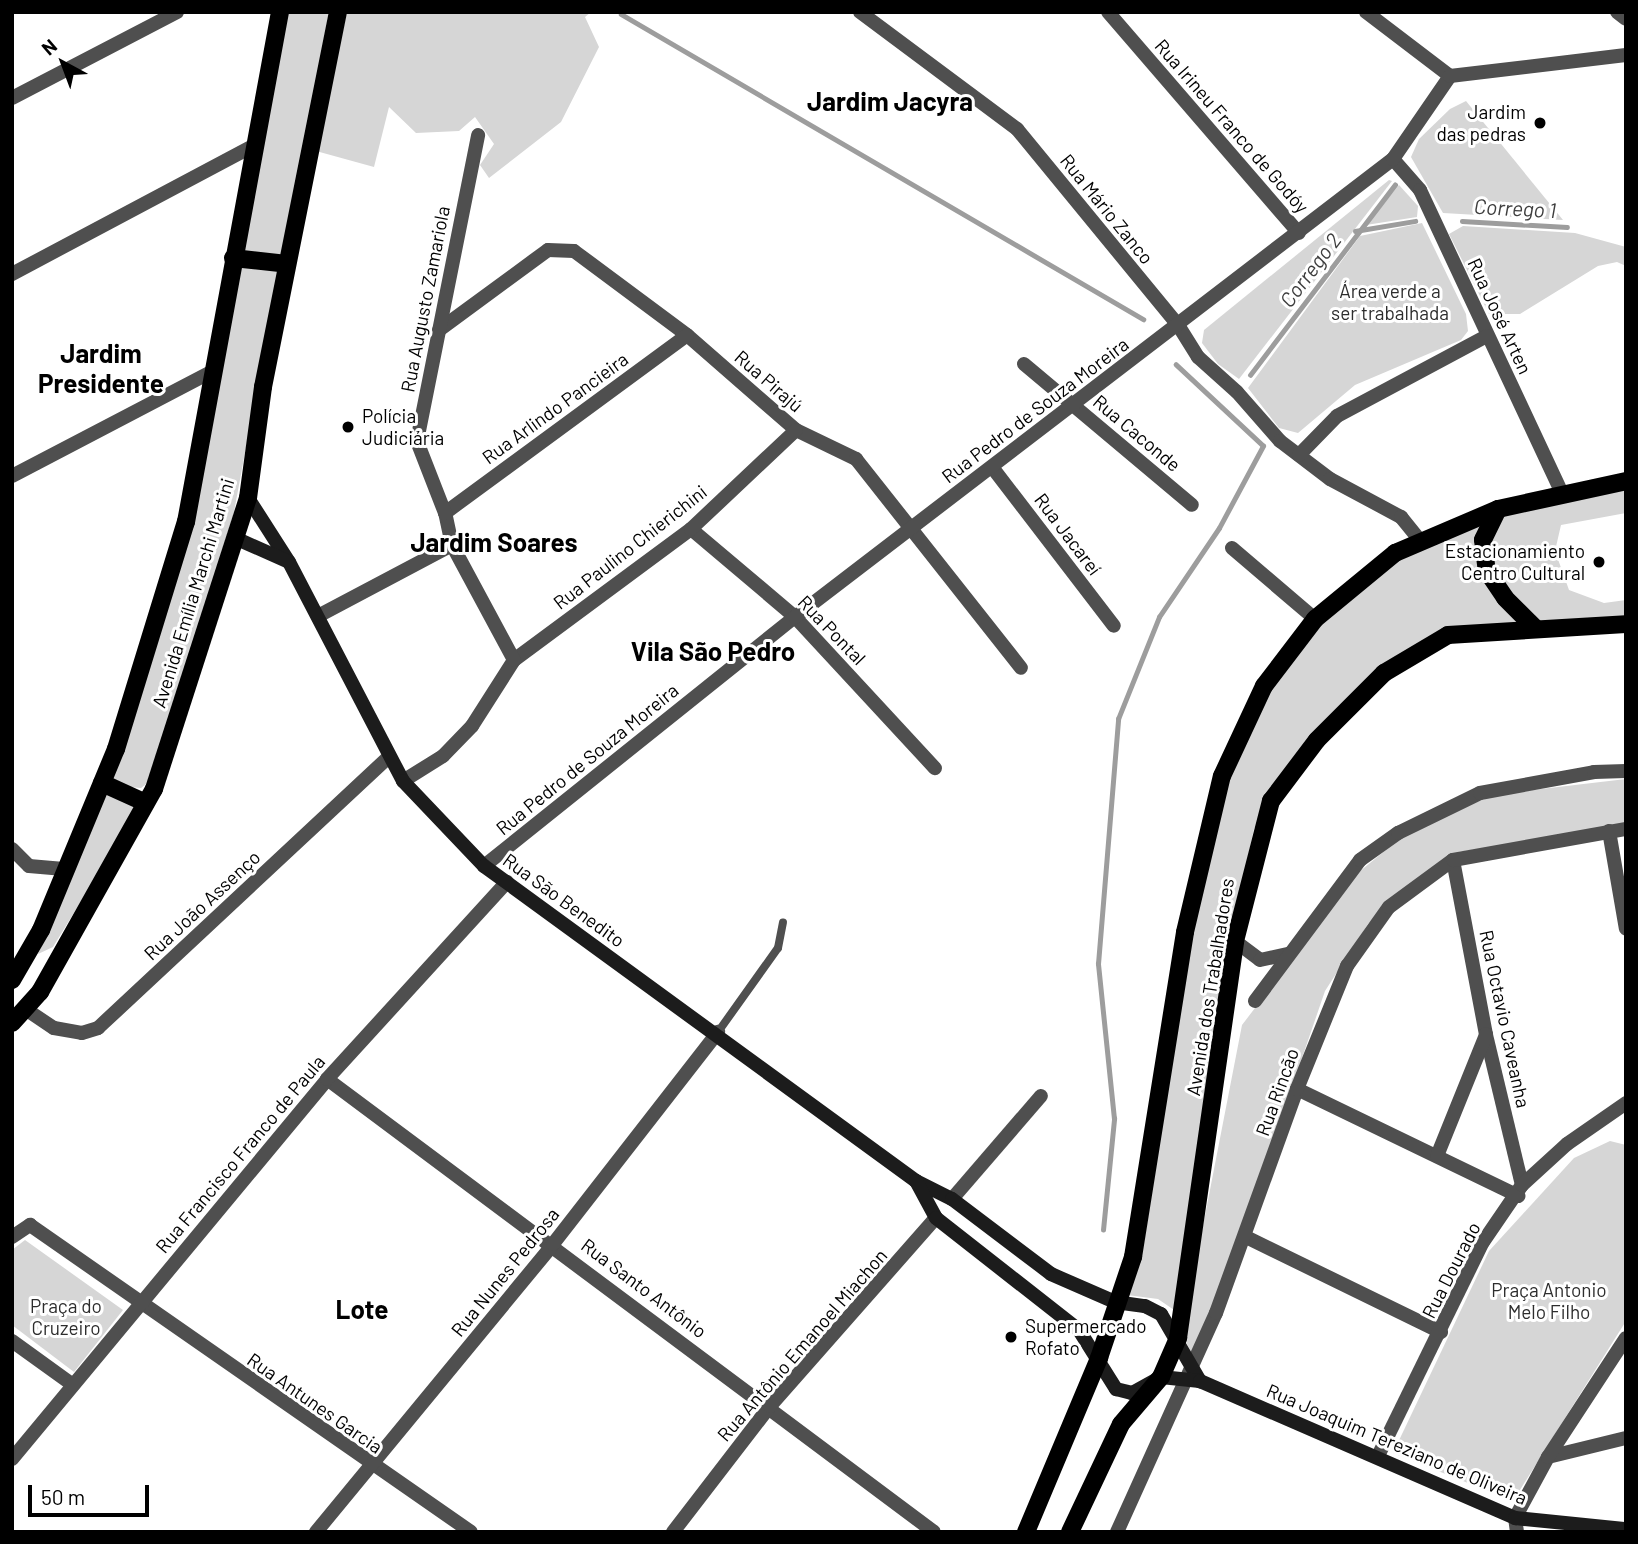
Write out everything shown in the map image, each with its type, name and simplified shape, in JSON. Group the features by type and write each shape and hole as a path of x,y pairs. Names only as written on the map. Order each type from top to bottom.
{"main road":[{"name":"Avenida Emília Marchi Martini","path":"12,981 41,930 102,783 186,522 253,146 280,12"},
{"name":"Avenida Emília Marchi Martini","path":"12,1024 27,1010 146,803 248,498 263,387 338,12"},
{"path":"233,258 287,264"},
{"name":"Avenida dos Trabalhadores","path":"1115,1302 1133,1257 1185,932 1222,776 1264,686 1315,619 1395,553 1498,509 1626,481"},
{"name":"Rua São Benedito","path":"248,498 289,562 403,781 484,866 718,1032 916,1181 968,1210 1051,1274 1115,1302"},
{"path":"1498,509 1483,540 1488,571 1505,598 1535,628"},
{"path":"235,538 289,562"},
{"name":"Avenida dos Trabalhadores","path":"1070,1532 1121,1424 1161,1377 1178,1338 1236,941 1271,801 1317,740 1384,673 1448,635 1626,624"},
{"path":"102,783 146,803"},
{"name":"Rua São Benedito","path":"916,1181 936,1218 1079,1330 1099,1358"},
{"path":"936,1218 968,1210"},
{"path":"1026,1532 1099,1358 1115,1302 1145,1306 1161,1314 1178,1338 1193,1376"},
{"path":"1099,1358 1102,1372 1116,1388 1132,1393 1161,1377"},
{"name":"Rua Joaquim Tereziano de Oliveira","path":"1161,1377 1193,1376 1378,1456 1516,1525 1626,1529"}],"street":[{"path":"12,98 177,12"},
{"name":"Rua Mário Zanco","path":"860,12 1017,129 1178,325 1198,357 1299,455 1329,479 1401,517 1421,542"},
{"name":"Rua Irineu Franco de Godóy","path":"1108,12 1299,233"},
{"path":"1366,12 1450,76 1626,55"},
{"path":"1617,12 1626,19"},
{"name":"Rua Pedro de Souza Moreira","path":"484,866 795,617 1393,159 1450,76"},
{"name":"Rua Augusto Zamariola","path":"478,135 416,441 445,513 452,545 514,660"},
{"path":"12,274 253,146"},
{"name":"Rua José Arten","path":"1393,159 1420,190 1563,495"},
{"name":"Rua Pirajú","path":"439,330 548,250 574,251 687,335 796,430 856,459 1021,668"},
{"name":"Rua Arlindo Pancieira","path":"445,513 687,335"},
{"path":"1299,455 1338,416 1487,336"},
{"name":"Rua Caconde","path":"1024,364 1192,505"},
{"path":"12,477 214,371"},
{"name":"Rua Paulino Chierichini","path":"514,660 691,529 796,430"},
{"name":"Rua Jacareí","path":"992,467 1114,625"},
{"name":"Rua Pontal","path":"691,529 795,617 935,768"},
{"path":"318,616 452,545"},
{"path":"1232,548 1315,619"},
{"path":"403,781 443,756 472,726 514,660"},
{"name":"Rua João Assenço","path":"27,1010 54,1028 82,1033 99,1028 389,757"},
{"path":"1255,1001 1360,860 1446,806 1518,784 1626,771"},
{"name":"Rua Rincão","path":"1117,1532 1193,1376 1246,1237 1297,1089 1347,966 1389,907 1453,860 1626,829"},
{"path":"1609,831 1626,929"},
{"path":"12,849 29,866 66,869"},
{"name":"Rua Octavio Caveanha","path":"1453,860 1486,1035 1520,1190"},
{"name":"Rua Francisco Franco de Paula","path":"12,1459 327,1079 508,882"},
{"path":"1236,941 1260,960 1288,954"},
{"name":"Rua Nunes Pedrosa","path":"316,1532 553,1244 718,1032"},
{"path":"1437,1156 1486,1035"},
{"name":"Rua Santo Antônio","path":"327,1079 553,1244 934,1532"},
{"path":"1297,1089 1437,1156 1520,1190"},
{"path":"952,1199 1041,1096"},
{"name":"Rua Dourado","path":"1378,1456 1483,1242 1520,1190 1567,1144 1625,1103"},
{"name":"Rua Antônio Emanoel Miachon","path":"673,1532 770,1406 936,1218"},
{"path":"12,1237 30,1225 139,1303"},
{"path":"1246,1237 1441,1332"},
{"name":"Rua Antunes Garcia","path":"139,1303 471,1532"},
{"path":"1516,1525 1548,1457 1626,1338"},
{"path":"12,1341 73,1385"},
{"path":"1548,1457 1626,1438"}],"lane":[{"path":"718,1032 778,948 783,922"}],"green space":[{"path":"287,12 329,12 282,255 241,254"},
{"path":"347,12 591,12 585,17 599,47 561,122 489,178 480,165 494,144 475,117 459,131 416,133 389,107 374,167 316,151"},
{"path":"1466,101 1563,220 1443,213 1411,157 1419,139 1450,109"},
{"name":"Área verde a ser trabalhada","path":"1389,180 1392,181 1239,379 1218,364 1202,343 1204,330"},
{"name":"Área verde a ser trabalhada","path":"1399,185 1418,206 1417,217 1366,225"},
{"name":"Área verde a ser trabalhada","path":"1422,223 1466,314 1468,331 1461,340 1355,385 1298,433 1279,428 1248,388 1360,236"},
{"name":"Área verde a ser trabalhada","path":"1463,226 1575,233 1626,247 1626,266 1617,262 1598,266 1520,314 1489,314 1449,234"},
{"path":"238,266 279,269 234,512 150,781 141,788 119,786 110,781 130,725"},
{"path":"1626,486 1626,513 1561,525 1555,551 1569,590 1604,603 1626,600 1626,617 1536,623 1506,590 1490,560 1491,536 1500,513"},
{"path":"1485,519 1476,543 1520,620 1390,661 1281,777 1254,829 1231,932 1177,1312 1158,1299 1127,1295 1144,1243 1191,940 1228,778 1270,689 1320,622 1381,570 1414,550"},
{"path":"1626,779 1626,826 1458,852 1400,891 1368,924 1325,991 1236,1250 1192,1354 1182,1334 1242,1025 1359,872 1398,840 1440,816 1498,794"},
{"path":"106,792 138,808 53,947 38,954"},
{"name":"Praça Antonio Melo Filho","path":"1610,1141 1626,1145 1626,1321 1513,1501 1393,1453 1489,1251 1574,1158"},
{"name":"Praça do Cruzeiro","path":"25,1240 123,1310 74,1372 12,1325 12,1250"}],"waterway":[{"path":"621,14 1143,319"},
{"name":"Corrego 2","path":"1250,375 1395,185"},
{"path":"1355,231 1415,221"},
{"name":"Corrego 1","path":"1462,221 1567,227"},
{"path":"1103,1230 1114,1119 1098,964 1118,719 1159,617 1219,528 1263,446 1176,365"}],"place":[{"name":"Jardim das pedras","path":"1540,123"},
{"name":"Polícia Judiciária","path":"348,427"},
{"name":"Estacionamiento Centro Cultural","path":"1599,562"},
{"name":"Supermercado Rofato","path":"1011,1337"}],"district":[{"name":"Jardim Jacyra","path":"890,101"},
{"name":"Jardim Presidente","path":"101,368"},
{"name":"Jardim Soares","path":"494,542"},
{"name":"Vila São Pedro","path":"713,651"},
{"name":"Lote","path":"362,1309"}]}
